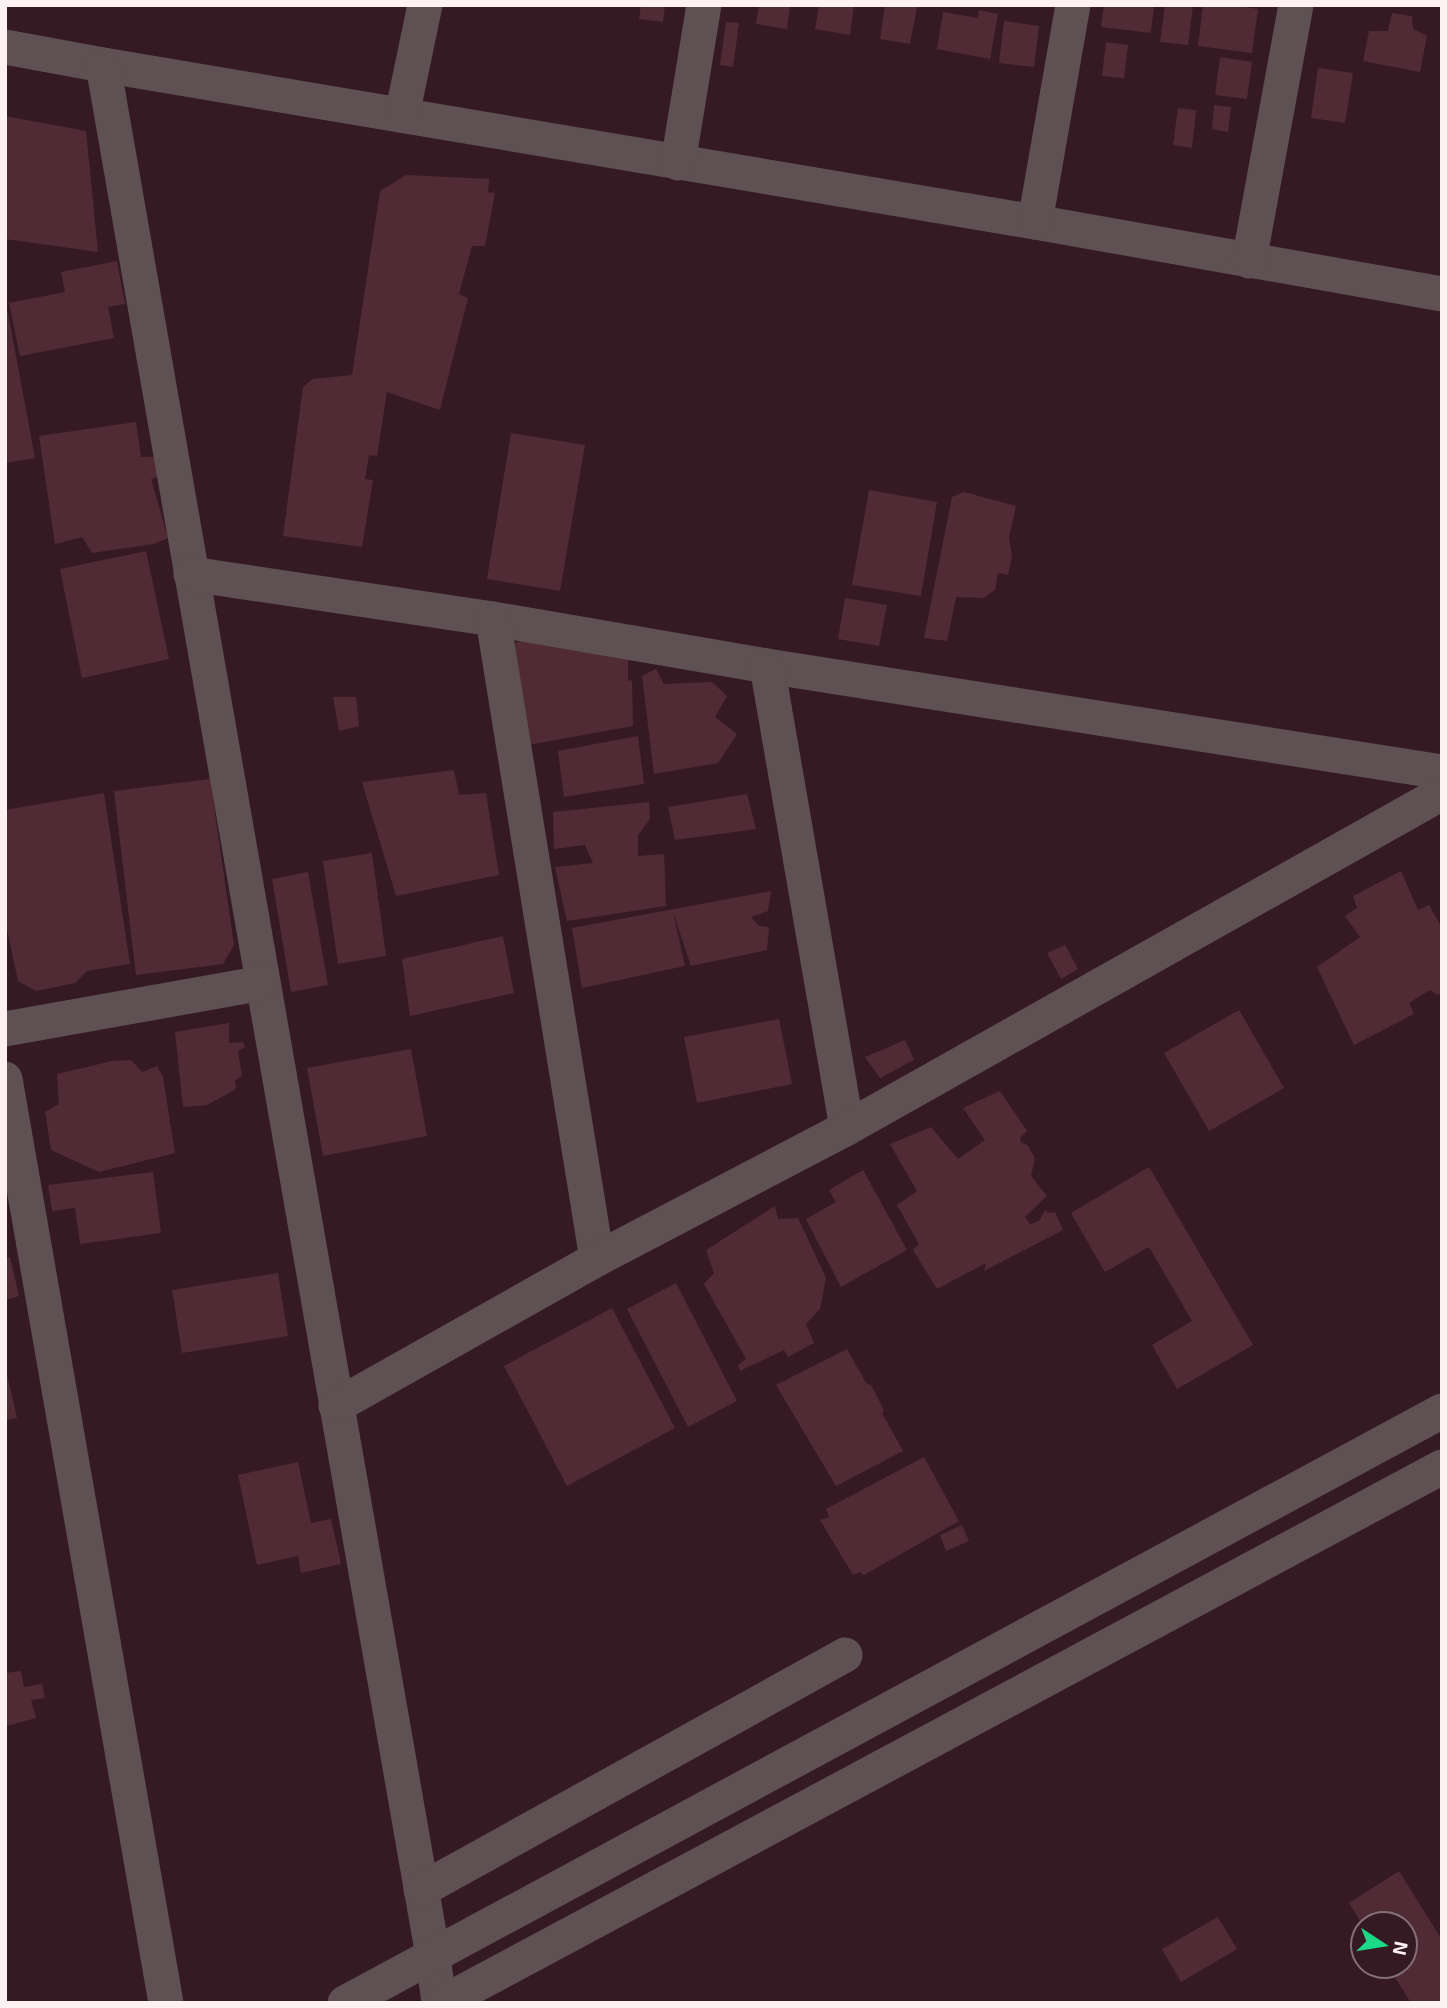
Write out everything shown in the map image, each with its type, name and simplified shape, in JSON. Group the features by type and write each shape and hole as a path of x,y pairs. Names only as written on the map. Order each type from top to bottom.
{"street":[{"path":"402,115 425,5"},
{"path":"678,163 704,5"},
{"path":"1035,222 1073,5"},
{"path":"1249,261 1296,5"},
{"path":"5,47 1442,294"},
{"path":"103,65 440,2003 1442,1467"},
{"path":"191,575 493,620 1442,772"},
{"path":"493,620 597,1259"},
{"path":"767,666 847,1128"},
{"path":"336,1406 597,1259 847,1128 1442,793"},
{"path":"5,1029 263,983"},
{"path":"5,1079 166,2003"},
{"path":"345,2003 1442,1411"},
{"path":"421,1890 845,1655"}],"building":[{"path":"641,5 665,5 663,22 639,19"},
{"path":"759,5 790,5 787,29 756,24"},
{"path":"819,5 854,5 850,35 815,29"},
{"path":"885,5 917,7 910,44 880,39"},
{"path":"1104,5 1154,5 1151,33 1101,27"},
{"path":"1165,5 1193,5 1188,45 1160,42"},
{"path":"1203,5 1233,5 1258,9 1252,53 1198,46"},
{"path":"979,10 998,14 990,59 937,49 943,12 978,18"},
{"path":"1392,13 1412,16 1413,29 1427,36 1420,72 1363,61 1369,31 1388,31"},
{"path":"1004,21 1039,26 1034,67 999,63"},
{"path":"726,22 739,23 733,67 720,65"},
{"path":"1106,42 1128,45 1124,78 1102,76"},
{"path":"1220,57 1252,62 1247,99 1215,95"},
{"path":"1318,68 1353,73 1345,123 1311,118"},
{"path":"1214,105 1231,107 1228,132 1212,129"},
{"path":"1178,108 1196,110 1192,148 1173,145"},
{"path":"5,116 86,131 98,252 5,239"},
{"path":"406,175 489,179 488,192 495,193 485,246 472,246 459,294 468,298 440,410 387,392 377,456 369,455 365,479 373,480 362,547 283,536 303,387 313,379 352,375 380,191"},
{"path":"117,261 125,304 108,307 114,338 20,356 9,303 65,292 61,272"},
{"path":"5,313 8,313 35,458 5,463"},
{"path":"136,422 141,457 161,457 167,473 151,479 168,538 154,544 92,553 82,537 55,544 39,436"},
{"path":"511,433 585,445 560,591 487,579"},
{"path":"869,490 937,502 921,596 852,585"},
{"path":"964,492 1016,506 1009,538 1012,557 1008,575 998,573 995,590 984,598 956,597 947,641 924,638 952,497"},
{"path":"146,551 169,659 82,678 60,569"},
{"path":"845,598 887,605 879,646 838,639"},
{"path":"532,635 628,651 633,726 533,744 522,741 510,646"},
{"path":"656,669 664,684 712,682 727,696 715,717 737,734 718,763 654,774 642,676"},
{"path":"333,697 356,697 359,726 339,731"},
{"path":"638,736 644,784 564,797 558,751"},
{"path":"454,770 459,795 486,793 499,875 396,896 362,782"},
{"path":"210,779 234,945 223,964 136,975 114,791"},
{"path":"104,793 130,964 87,971 75,983 36,991 18,981 5,920 5,810"},
{"path":"747,794 756,829 675,840 668,807"},
{"path":"649,802 650,819 638,835 638,856 664,854 666,906 567,921 555,867 593,863 585,845 554,849 553,812"},
{"path":"372,853 386,956 338,964 323,861"},
{"path":"1401,871 1418,910 1429,905 1442,928 1442,993 1438,995 1430,990 1409,1003 1414,1014 1354,1045 1317,967 1360,937 1345,916 1357,908 1353,896"},
{"path":"308,872 328,985 291,992 272,879"},
{"path":"771,891 768,911 751,917 759,926 769,927 767,950 691,966 673,912 685,966 582,988 572,928"},
{"path":"503,936 514,993 410,1016 402,959"},
{"path":"1065,945 1078,969 1061,979 1047,953"},
{"path":"1239,1010 1284,1088 1209,1131 1164,1053"},
{"path":"779,1019 792,1084 697,1103 684,1037"},
{"path":"229,1023 229,1043 243,1042 245,1047 238,1051 242,1076 235,1080 236,1089 207,1105 183,1107 175,1032"},
{"path":"905,1040 914,1060 880,1078 865,1057"},
{"path":"411,1049 427,1136 323,1156 307,1068"},
{"path":"131,1060 142,1072 157,1066 163,1077 175,1153 99,1172 51,1150 45,1112 59,1104 57,1074 112,1061"},
{"path":"1000,1091 1027,1131 1020,1138 1035,1158 1031,1176 1047,1196 1025,1217 1030,1224 1039,1221 1045,1210 1049,1213 1055,1212 1063,1230 984,1271 986,1263 937,1289 913,1250 919,1244 897,1205 917,1191 890,1144 931,1127 958,1159 985,1140 963,1108"},
{"path":"1149,1167 1253,1345 1177,1389 1152,1345 1192,1321 1149,1247 1105,1272 1071,1213"},
{"path":"863,1170 907,1250 841,1287 806,1219 836,1202 829,1190"},
{"path":"153,1172 161,1233 80,1244 75,1208 52,1211 48,1185"},
{"path":"775,1206 778,1219 798,1218 826,1278 820,1309 806,1324 814,1343 788,1357 784,1350 740,1371 738,1365 746,1359 704,1284 714,1273 706,1250"},
{"path":"10,1257 19,1296 5,1300 5,1258"},
{"path":"278,1273 288,1336 182,1353 172,1290"},
{"path":"676,1283 737,1401 688,1427 627,1309"},
{"path":"612,1308 675,1428 567,1486 504,1366"},
{"path":"847,1349 866,1383 871,1385 884,1410 882,1413 903,1451 836,1486 776,1385"},
{"path":"5,1366 17,1418 5,1420"},
{"path":"924,1457 959,1521 864,1575 860,1572 853,1575 820,1520 829,1517 826,1509"},
{"path":"298,1462 311,1523 331,1519 341,1564 301,1573 298,1556 257,1565 238,1475"},
{"path":"962,1525 969,1541 946,1551 940,1535"},
{"path":"21,1671 24,1687 42,1684 45,1698 31,1700 36,1718 7,1726 5,1673"},
{"path":"1399,1871 1442,1940 1442,2003 1411,2003 1397,1980 1419,1980 1419,1910 1353,1910 1349,1903"},
{"path":"1218,1917 1237,1949 1181,1982 1162,1949"}]}
